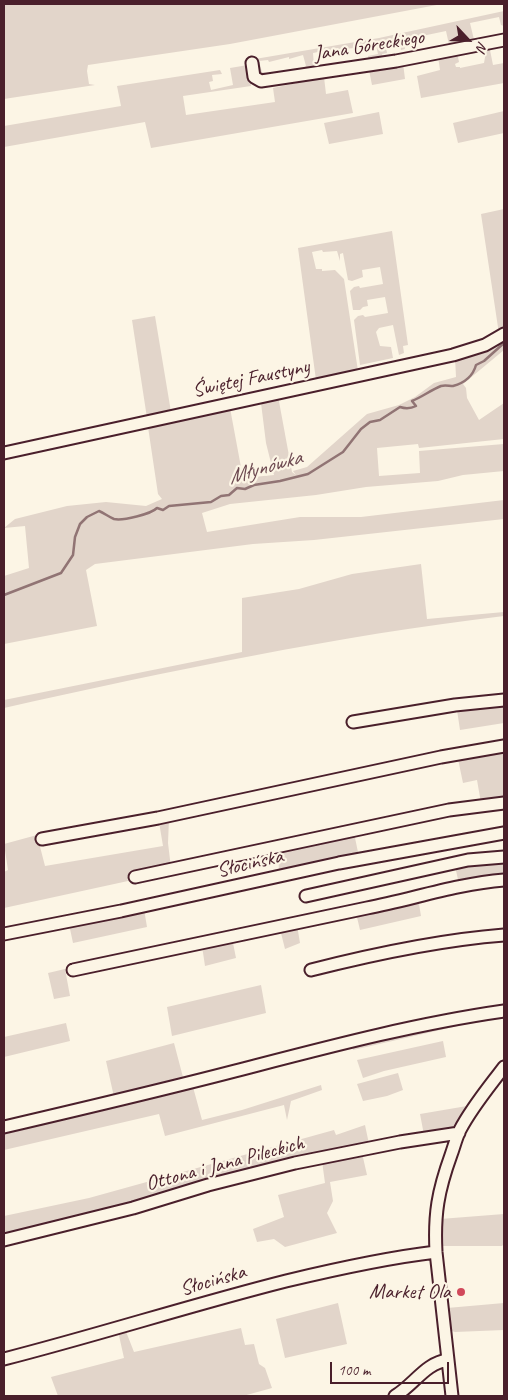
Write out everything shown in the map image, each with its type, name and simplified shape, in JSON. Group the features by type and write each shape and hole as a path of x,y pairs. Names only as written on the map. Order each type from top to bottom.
{"street":[{"name":"Jana Góreckiego","path":"252,63 254,77 261,81 404,60 504,40"},
{"name":"Świętej Faustyny","path":"4,453 453,355 485,345 504,334"},
{"path":"353,722 504,700"},
{"path":"42,839 167,816 441,757 504,746"},
{"path":"135,878 449,810 504,804"},
{"name":"Słocińska","path":"4,934 121,911 339,863 504,832"},
{"path":"306,896 468,860 504,856"},
{"path":"73,970 379,906 438,891 504,880"},
{"path":"311,970 373,955 504,935"},
{"path":"4,1127 178,1086 356,1040 449,1019 504,1011"},
{"path":"452,1396 434,1228 438,1197 441,1183 459,1133 504,1067"},
{"name":"Ottona i Jana Pileckich","path":"4,1240 133,1208 208,1185 295,1163 356,1150 459,1133"},
{"name":"Słocińska","path":"4,1359 265,1286 383,1259 436,1252"},
{"path":"395,1396 406,1390 427,1368 438,1362 448,1360"}],"shaded area":[{"path":"4,4 442,4 230,44 88,65 89,84 95,85 4,99"},
{"path":"504,11 504,26 501,25 499,17 470,23 475,44 450,49 446,31 403,40 405,49 401,50 398,40 388,41 385,43 387,53 382,54 383,59 369,61 368,56 378,54 375,41 357,46 357,48 339,49 338,51 337,49 333,50 333,52 319,54 318,52 313,53 314,66 319,66 319,70 305,71 304,68 306,66 303,55 269,62 268,60 259,61 262,72 268,73 269,78 257,74 255,59 379,38"},
{"path":"489,45 493,65 504,63 504,83 421,98 417,76 440,70 438,56 457,52 459,62 455,64 456,67 460,68 484,63 487,46"},
{"path":"403,63 405,79 372,85 369,70"},
{"path":"248,65 251,86 183,96 186,115 275,102 273,88 324,77 326,94 348,90 353,113 151,148 145,122 4,147 4,126 121,106 117,86 220,70 222,74 212,75 213,81 209,82 211,90 233,85 230,68"},
{"path":"504,111 504,133 458,143 453,123"},
{"path":"379,112 383,134 329,144 324,123"},
{"path":"504,209 504,330 499,334 481,214"},
{"path":"392,231 408,345 403,346 404,353 399,355 393,325 379,328 376,332 380,346 391,347 393,358 360,365 354,320 358,316 363,315 365,317 388,313 385,297 367,300 368,306 360,310 353,310 350,291 354,287 359,286 360,288 383,284 380,267 362,270 363,277 352,281 348,280 343,253 340,254 340,261 337,251 323,252 322,250 312,252 316,269 322,269 322,271 335,270 344,279 358,371 316,380 298,248"},
{"path":"155,316 171,412 147,418 132,320"},
{"path":"504,338 504,350 463,384 466,388 467,398 479,420 504,403 504,439 419,448 418,444 377,448 379,476 420,473 419,451 504,444 504,471 463,475 438,481 366,487 316,495 230,504 202,513 207,532 300,517 361,517 504,500 504,519 314,540 253,544 95,564 86,570 97,626 4,644 4,576 29,568 25,526 4,528 15,519 67,506 106,502 146,506 162,499 158,494 148,427 230,408 243,478 274,475 266,443 261,403 278,396 292,472 296,475 293,471 307,467 367,414 399,405 415,397 434,383 456,377 455,357"},
{"path":"421,564 427,619 504,612 504,616 315,644 4,708 4,700 242,652 242,598 299,589 352,574"},
{"path":"504,703 504,723 460,730 457,710"},
{"path":"504,749 504,801 481,803 477,780 463,783 458,759"},
{"path":"169,819 168,843 171,868 127,876 128,881 4,908 4,872 8,870 4,844 37,835 45,866 163,846 159,822"},
{"path":"354,833 359,857 279,873 278,849"},
{"path":"504,859 504,877 459,884 455,866"},
{"path":"418,898 421,916 360,930 356,913"},
{"path":"144,909 147,927 73,943 69,924"},
{"path":"297,925 300,943 285,949 280,929"},
{"path":"232,938 236,958 205,966 202,946"},
{"path":"65,969 70,996 54,999 48,973"},
{"path":"261,985 266,1013 172,1036 167,1007"},
{"path":"504,1015 504,1018 462,1025 353,1050 352,1044"},
{"path":"66,1023 70,1041 4,1057 4,1037"},
{"path":"443,1041 446,1057 384,1071 363,1078 357,1060"},
{"path":"174,1043 184,1081 114,1097 106,1061"},
{"path":"398,1073 403,1090 387,1096 363,1101 357,1084"},
{"path":"321,1085 322,1090 291,1101 287,1120 284,1105 165,1136 159,1114 4,1150 4,1129 193,1087 202,1120 242,1110"},
{"path":"467,1106 452,1131 424,1135 420,1114"},
{"path":"365,1125 369,1144 4,1238 4,1216 89,1198 334,1130 336,1135"},
{"path":"362,1153 367,1175 330,1182 333,1201 327,1213 337,1233 285,1247 274,1239 257,1242 253,1229 284,1217 278,1195 325,1183 322,1161"},
{"path":"504,1214 504,1244 502,1246 442,1246 440,1244 440,1219"},
{"path":"338,1303 347,1344 285,1358 276,1319"},
{"path":"504,1303 504,1330 455,1332 449,1330 447,1308"},
{"path":"241,1328 245,1345 254,1344 259,1364 265,1368 272,1388 243,1396 58,1396 51,1377 124,1358 118,1331 125,1329 134,1352"}],"waterway":[{"name":"Młynówka","path":"4,595 61,573 73,555 75,537 80,524 87,517 99,511 114,519 130,518 149,513 157,508 163,510 169,506 211,502 221,496 229,495 237,488 245,489 254,485 308,474 343,452 361,429 370,422 380,420 400,407 412,408 416,406 412,401 441,386 453,386 464,381 470,376 476,365 484,361 504,343"}],"place":[{"name":"Market Ola","path":"461,1292"}]}
